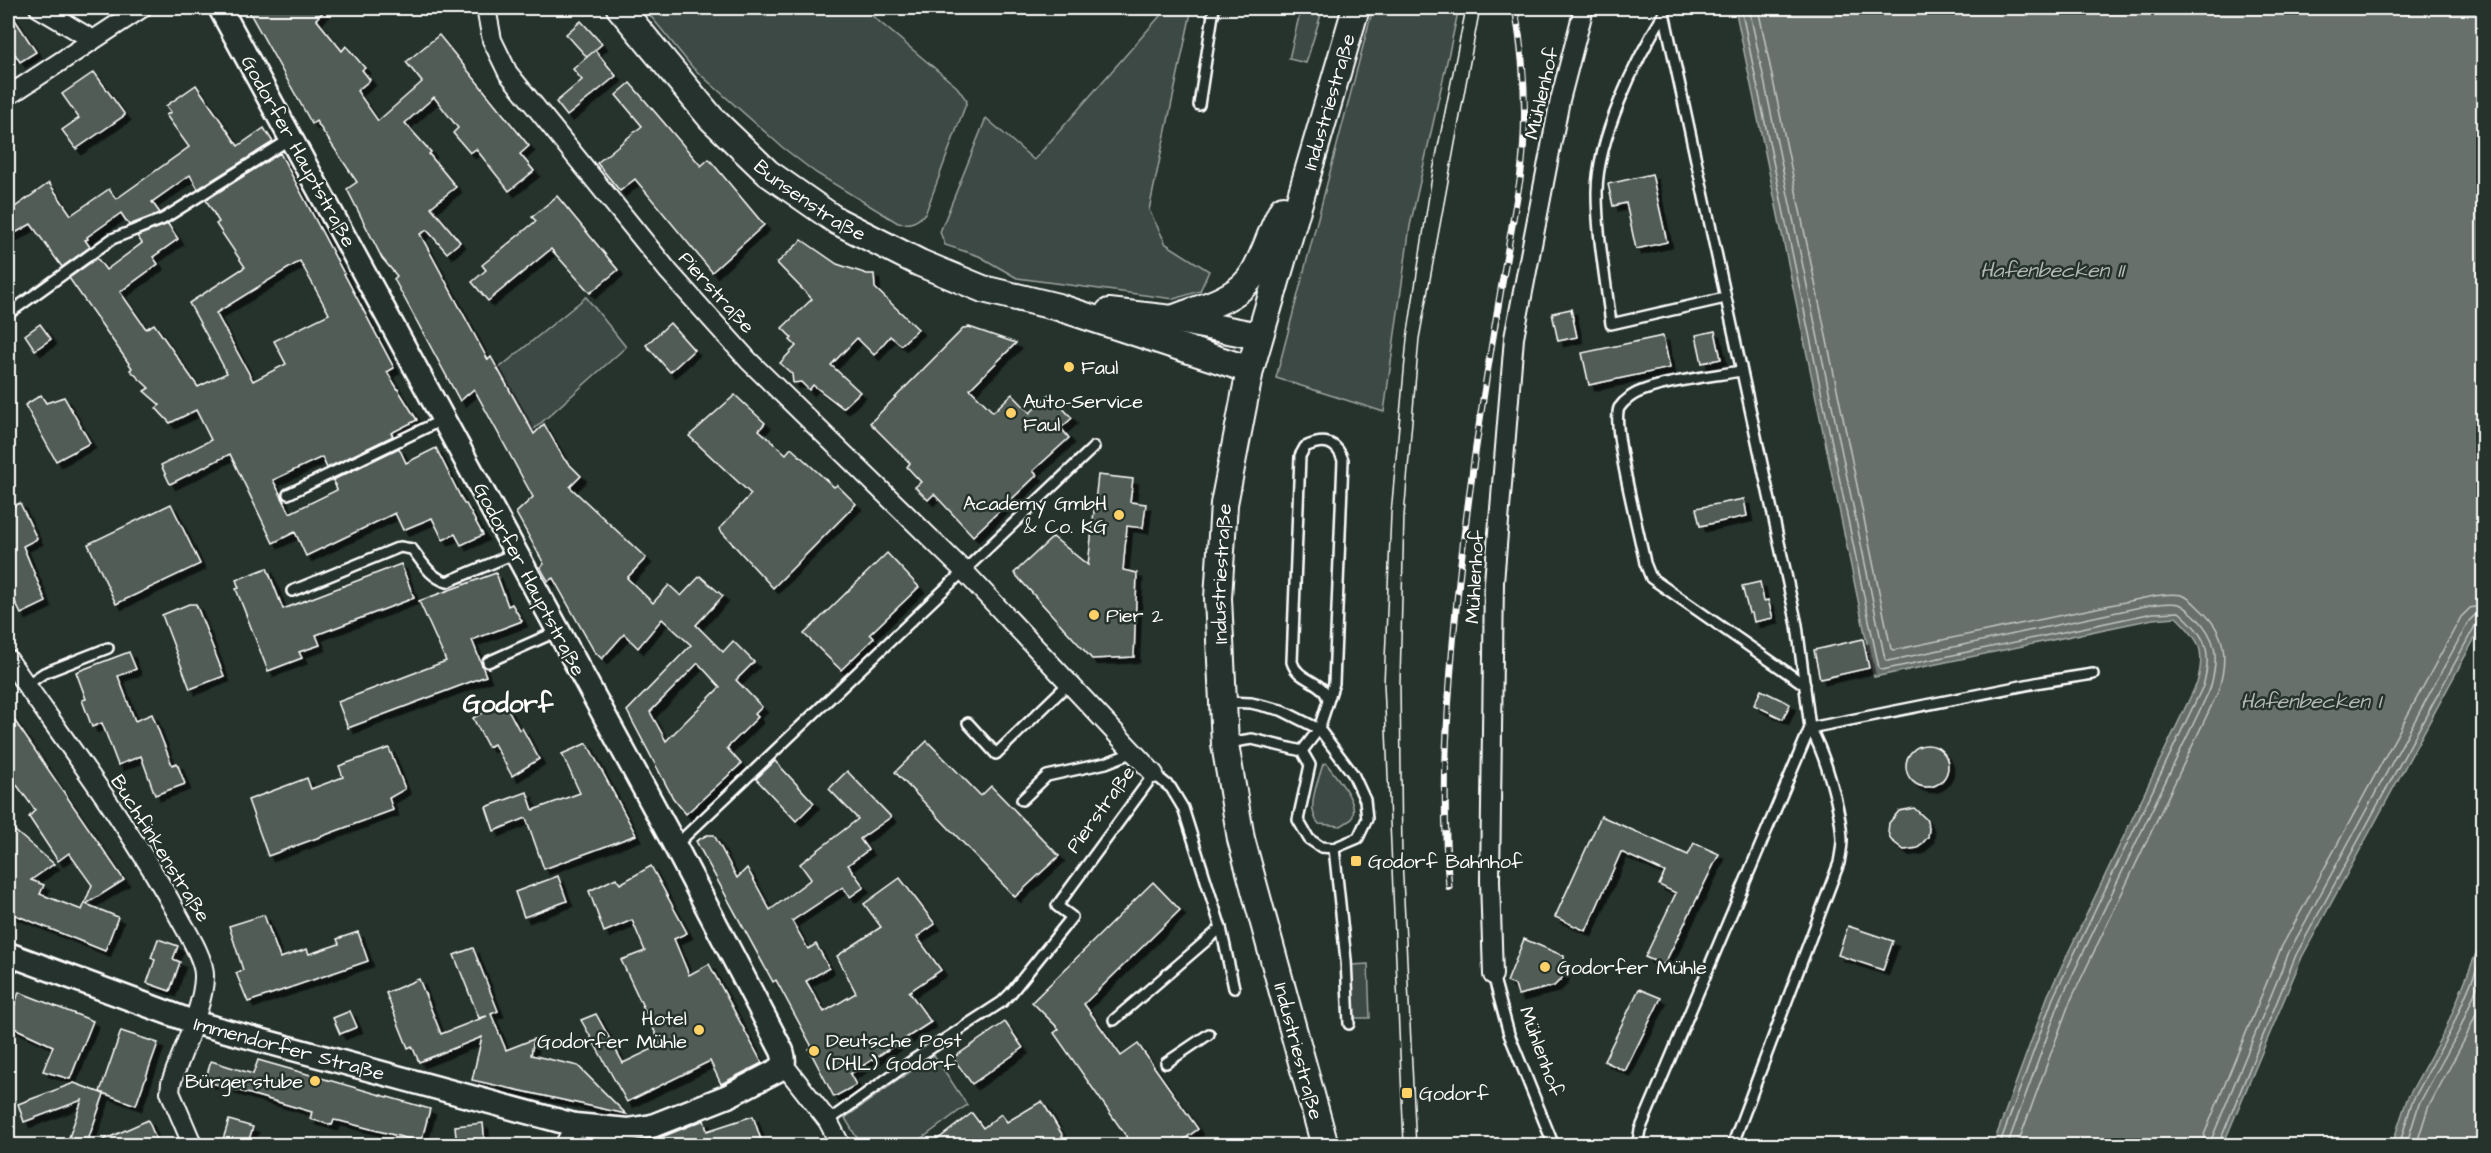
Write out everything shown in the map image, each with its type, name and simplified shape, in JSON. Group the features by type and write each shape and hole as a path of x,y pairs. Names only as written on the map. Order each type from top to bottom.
{"main road":[{"name":"Bunsenstraße","path":"620,8 711,118 768,173 837,221 920,263 983,289 1058,307 1250,370"},
{"name":"Industriestraße","path":"1325,1146 1241,839 1225,744 1221,702 1218,598 1224,504 1250,370 1307,167 1356,8"},
{"name":"Bunsenstraße","path":"1172,319 1225,298 1240,289 1251,278 1278,217 1307,167"},
{"name":"Bunsenstraße","path":"1058,307 1172,319 1259,336"}],"street":[{"path":"39,8 93,40"},
{"path":"8,96 142,8"},
{"name":"Godorfer Hauptstraße","path":"220,8 675,846 782,1051 785,1058 784,1065 828,1121 841,1146"},
{"name":"Pierstraße","path":"486,8 492,40 508,73 669,272 749,362 963,570 1154,774"},
{"name":"Mühlenhof","path":"1493,975 1490,880 1494,582 1514,338 1560,100 1584,8"},
{"name":"Buchfinkenstraße","path":"8,659 156,874 195,947 205,973 202,998 171,1083 170,1092 193,1146"},
{"name":"Immendorfer Straße","path":"8,954 193,1022 575,1125 628,1130 652,1126 728,1096 784,1065"},
{"path":"564,1146 575,1125"}],"lane":[{"path":"1199,105 1214,8"},
{"path":"1664,11 1623,94 1601,158 1597,192 1611,324 1725,298"},
{"path":"1664,11 1740,371 1797,625 1810,728 1820,745 1840,821 1842,841 1839,863 1732,1146"},
{"path":"8,314 112,239 163,219 292,138"},
{"path":"1740,371 1639,391 1629,397 1620,407 1618,416 1622,452 1645,563 1651,578 1805,685"},
{"path":"288,494 444,419"},
{"path":"1302,751 1319,729 1334,683 1343,460 1340,450 1331,443 1316,442 1305,447 1300,456 1292,662 1297,672 1325,690 1328,700"},
{"path":"675,846 1094,447"},
{"path":"292,591 400,548 412,549 430,573 437,579 447,582 516,553"},
{"path":"488,662 558,631"},
{"path":"26,685 44,673 108,648"},
{"path":"1810,728 2041,682 2093,674"},
{"path":"968,723 996,754 1069,683"},
{"path":"1221,702 1251,703 1281,710 1319,729 1353,774 1365,800 1367,819 1358,838 1334,848 1321,846 1309,839 1298,820 1310,765 1302,751 1252,739 1225,744"},
{"path":"1637,1146 1640,1130 1810,728"},
{"path":"1022,800 1047,776 1106,763 1134,752"},
{"path":"1154,774 1171,788 1183,808 1221,928 1234,988"},
{"name":"Pierstraße","path":"828,1121 916,1058 1002,1002 1072,917 1057,906 1154,774"},
{"path":"1334,848 1346,960 1349,1024"},
{"path":"1114,1020 1221,928"},
{"name":"Mühlenhof","path":"1493,975 1509,1034 1554,1146"},
{"path":"1166,1063 1209,1034"}],"shaded area":[{"path":"644,8 863,8 957,87 967,101 926,212 914,222 898,223 816,173 782,147 693,68"},
{"path":"1167,8 1192,8 1149,210 1166,244 1209,271 1200,291 1174,299 1017,278 979,256 945,245 940,232 986,118 1034,160"},
{"path":"1301,8 1323,8 1306,63 1289,59"},
{"path":"1373,8 1459,8 1410,226 1384,412 1276,378"},
{"path":"586,297 626,347 533,430 498,369"},
{"path":"1326,763 1346,790 1353,805 1352,819 1341,826 1319,824 1313,811 1316,787 1323,764"},
{"path":"1368,964 1370,1018 1354,1018 1352,965"},
{"path":"934,1055 967,1105 913,1145 861,1145 845,1118"}],"water":[{"path":"1735,8 2483,8 2483,623 2302,957 2223,1145 1993,1145 2048,995 2197,683 2201,654 2196,639 2176,617 2153,619 1874,677"},
{"path":"2483,936 2483,1145 2392,1145 2407,1099 2446,1028"}],"building":[{"path":"247,8 327,8 316,19 342,51 346,46 365,68 362,70 370,80 357,91 378,121 422,82 406,62 439,35 529,146 520,154 534,171 509,191 476,149 470,153 453,133 458,128 434,97 405,123 431,152 429,154 456,187 431,207 460,242 447,253 427,230 420,234 488,360 491,357 534,434 544,424 564,459 581,476 570,487 646,558 627,578 653,603 669,585 681,596 700,576 723,596 696,625 723,652 733,641 754,662 736,680 762,707 755,714 758,717 727,748 741,764 686,814 673,798 627,711 691,645 662,619 638,648 624,634 602,659 594,651 553,578 548,581 540,567 544,564 516,513 533,497 474,389 460,401 394,279 397,276 382,258 347,189 357,182 316,121 312,124","holes":["698,663 720,687 666,741 650,712"]},
{"path":"8,9 36,52 20,62 15,54 8,59"},
{"path":"581,21 602,44 595,50 616,76 567,116 556,102 582,80 573,69 587,57 566,34"},
{"path":"94,72 125,115 76,149 62,130 79,118 62,94"},
{"path":"630,83 701,166 709,159 764,225 712,272 635,179 620,191 597,163 642,126 616,95"},
{"path":"196,85 238,146 264,128 273,142 198,189 190,175 152,202 160,213 129,225 121,213 87,237 88,239 85,240 90,247 62,267 31,224 8,237 8,212 49,183 71,215 109,189 116,199 189,147 166,115 171,112 166,106"},
{"path":"280,153 394,368 387,372 417,420 391,433 393,436 327,468 322,457 273,480 290,513 337,490 333,480 399,448 406,463 436,448 464,504 483,535 461,545 455,534 443,540 432,518 403,530 395,513 306,556 295,532 273,543 230,454 170,484 161,465 211,440 196,410 170,423 156,408 160,405 144,391 149,388 130,370 132,368 69,278 97,258 106,270 142,243 137,236 168,224 178,239 153,257 158,264 120,292 146,329 154,324 198,387 227,373 189,303 245,267 216,224 219,222 206,200","holes":["300,261 329,314 274,341 286,364 253,381 216,313"]},
{"path":"1652,174 1667,242 1636,249 1626,203 1613,206 1608,184"},
{"path":"557,196 618,270 590,293 551,249 488,301 472,282 486,270 482,265 536,221 532,217"},
{"path":"802,240 837,264 867,274 874,274 875,288 918,329 901,345 890,336 874,355 857,338 831,365 860,392 843,408 813,385 809,390 801,382 793,383 792,374 780,363 796,346 782,328 812,299 777,263"},
{"path":"1571,309 1577,337 1558,341 1552,313"},
{"path":"670,323 694,350 670,372 646,345"},
{"path":"40,324 51,339 35,350 25,335"},
{"path":"969,327 1016,343 970,389 993,412 1012,394 1030,413 1049,394 1072,418 1061,428 1069,438 1033,471 1037,475 973,536 934,494 928,500 915,487 921,482 907,467 910,463 870,423 964,328"},
{"path":"1715,331 1721,359 1702,363 1696,335"},
{"path":"1663,336 1670,368 1589,385 1582,353"},
{"path":"41,395 46,403 64,397 90,443 56,461 25,405"},
{"path":"735,395 765,423 759,430 786,454 791,448 834,487 837,485 856,504 773,588 719,529 751,494 689,436"},
{"name":"Pier 2","path":"1098,475 1133,479 1130,502 1146,504 1143,528 1127,526 1123,570 1137,573 1134,657 1092,659 1014,573 1053,537 1088,565"},
{"path":"1744,499 1747,516 1700,526 1696,508"},
{"path":"20,503 37,539 23,546 46,602 21,614 8,587 8,508"},
{"path":"171,504 200,564 116,604 88,544"},
{"path":"887,553 919,587 870,634 874,638 841,670 804,634"},
{"path":"401,564 414,598 316,635 320,645 299,652 302,658 268,671 236,589 239,588 236,580 267,568 283,609"},
{"path":"496,573 508,606 512,604 522,621 472,640 486,676 348,728 338,702 446,661 419,601"},
{"path":"1760,582 1764,601 1768,600 1773,618 1754,622 1752,613 1749,613 1742,586"},
{"path":"189,604 196,604 224,676 190,689 162,615"},
{"path":"1863,639 1869,668 1820,679 1814,650"},
{"path":"129,652 136,669 118,676 135,721 152,714 172,765 177,763 185,784 155,795 141,756 118,765 102,723 92,727 82,700 86,699 76,672"},
{"path":"1761,690 1790,704 1783,719 1754,705"},
{"path":"504,702 519,730 522,728 539,759 512,776 494,744 488,747 473,718"},
{"path":"8,711 124,880 86,904 118,917 105,951 8,912 8,825 54,864 31,880 44,885 40,894 82,910 92,885 69,853 58,861 29,817 35,810 14,781 8,786"},
{"path":"927,741 981,796 991,786 1059,856 1015,897 895,772"},
{"path":"587,743 636,835 544,869 526,818 494,831 486,807 527,792 533,810 580,793 562,754"},
{"path":"1927,745 1942,751 1948,766 1942,781 1927,787 1912,781 1906,766 1912,751"},
{"path":"389,748 405,789 389,798 393,810 268,856 248,800 307,778 311,789 343,777 339,766"},
{"path":"775,761 814,803 796,821 756,779"},
{"path":"847,771 891,817 860,839 868,850 848,865 864,887 850,897 843,887 792,921 808,949 816,944 829,968 806,981 824,1012 856,993 837,956 881,927 864,904 900,878 935,924 917,937 941,970 909,992 931,1022 850,1074 856,1085 834,1097 809,1049 812,1047 776,980 773,982 696,841 707,835 714,835 737,878 747,868 770,910 811,879 800,864 858,819 829,789"},
{"path":"1914,808 1926,819 1929,828 1928,837 1918,848 1904,850 1891,840 1888,832 1889,823 1899,811"},
{"path":"1601,816 1688,855 1694,843 1719,854 1664,965 1645,957 1676,893 1659,885 1665,872 1621,852 1586,931 1555,917"},
{"path":"651,866 687,933 674,939 689,975 709,964 762,1063 721,1084 710,1061 627,1102 581,1020 596,1014 623,1063 661,1045 621,960 645,951 632,920 604,932 589,891 616,878 620,884"},
{"path":"558,876 567,901 524,917 515,892"},
{"path":"1153,882 1180,910 1084,1004 1121,1056 1138,1044 1198,1129 1175,1146 1133,1146 1054,1033 1059,1029 1032,1002"},
{"path":"264,915 280,958 307,949 309,954 339,944 337,939 358,932 368,961 248,1002 236,973 243,970 229,926"},
{"path":"1848,926 1893,941 1883,970 1838,955"},
{"path":"158,939 178,946 173,959 180,962 170,991 147,983 155,960 151,958"},
{"path":"1524,939 1564,956 1565,969 1562,978 1554,986 1518,995 1515,985 1507,982"},
{"path":"473,948 498,1011 491,1014 506,1050 534,1039 531,1055 578,1066 626,1114 472,1080 482,1037 419,1062 412,1046 408,1048 386,993 419,979 441,1034 487,1016 479,1018 454,955"},
{"path":"1639,989 1661,998 1625,1071 1604,1061"},
{"path":"19,992 93,1021 70,1079 43,1071 53,1046 8,1025"},
{"path":"350,1011 357,1027 340,1034 333,1018"},
{"path":"1005,1022 1023,1048 972,1084 953,1058"},
{"path":"121,1031 158,1043 136,1105 100,1092"},
{"path":"258,1060 430,1109 421,1142 340,1121 334,1120 332,1125 310,1119 312,1112 205,1081 211,1061 253,1074"},
{"path":"74,1083 104,1094 86,1146 66,1146 82,1100 24,1122 18,1104"},
{"path":"1042,1101 1063,1136 1048,1146 929,1146 972,1113 983,1128 1001,1114 1007,1122"},
{"path":"753,1116 763,1146 635,1146 634,1143 657,1139 704,1120 707,1131"},
{"path":"148,1120 159,1146 90,1146"},
{"path":"229,1120 253,1127 247,1146 221,1146"},
{"path":"483,1123 485,1146 457,1146 455,1126"}],"tram line":[{"path":"1404,1146 1384,684 1391,513 1407,338 1432,176 1466,8"},
{"path":"1416,1146 1402,857 1400,683 1404,516 1419,339 1480,8"}],"railway":[{"path":"1449,887 1445,820 1446,754 1455,620 1475,455 1520,180 1524,137 1524,94 1515,8"}],"place":[{"name":"Faul","path":"1069,367"},
{"name":"Auto-Service Faul","path":"1011,413"},
{"name":"Academy GmbH & Co. KG","path":"1119,515"},
{"name":"Pier 2","path":"1094,615"},
{"name":"Godorf Bahnhof","path":"1356,861"},
{"name":"Godorfer Mühle","path":"1545,967"},
{"name":"Hotel Godorfer Mühle","path":"699,1030"},
{"name":"Deutsche Post (DHL) Godorf","path":"814,1051"},
{"name":"Bürgerstube","path":"315,1081"},
{"name":"Godorf","path":"1407,1093"}],"district":[{"name":"Godorf","path":"508,703"}],"water label":[{"name":"Hafenbecken II","path":"2052,270"},
{"name":"Hafenbecken I","path":"2311,701"}]}
